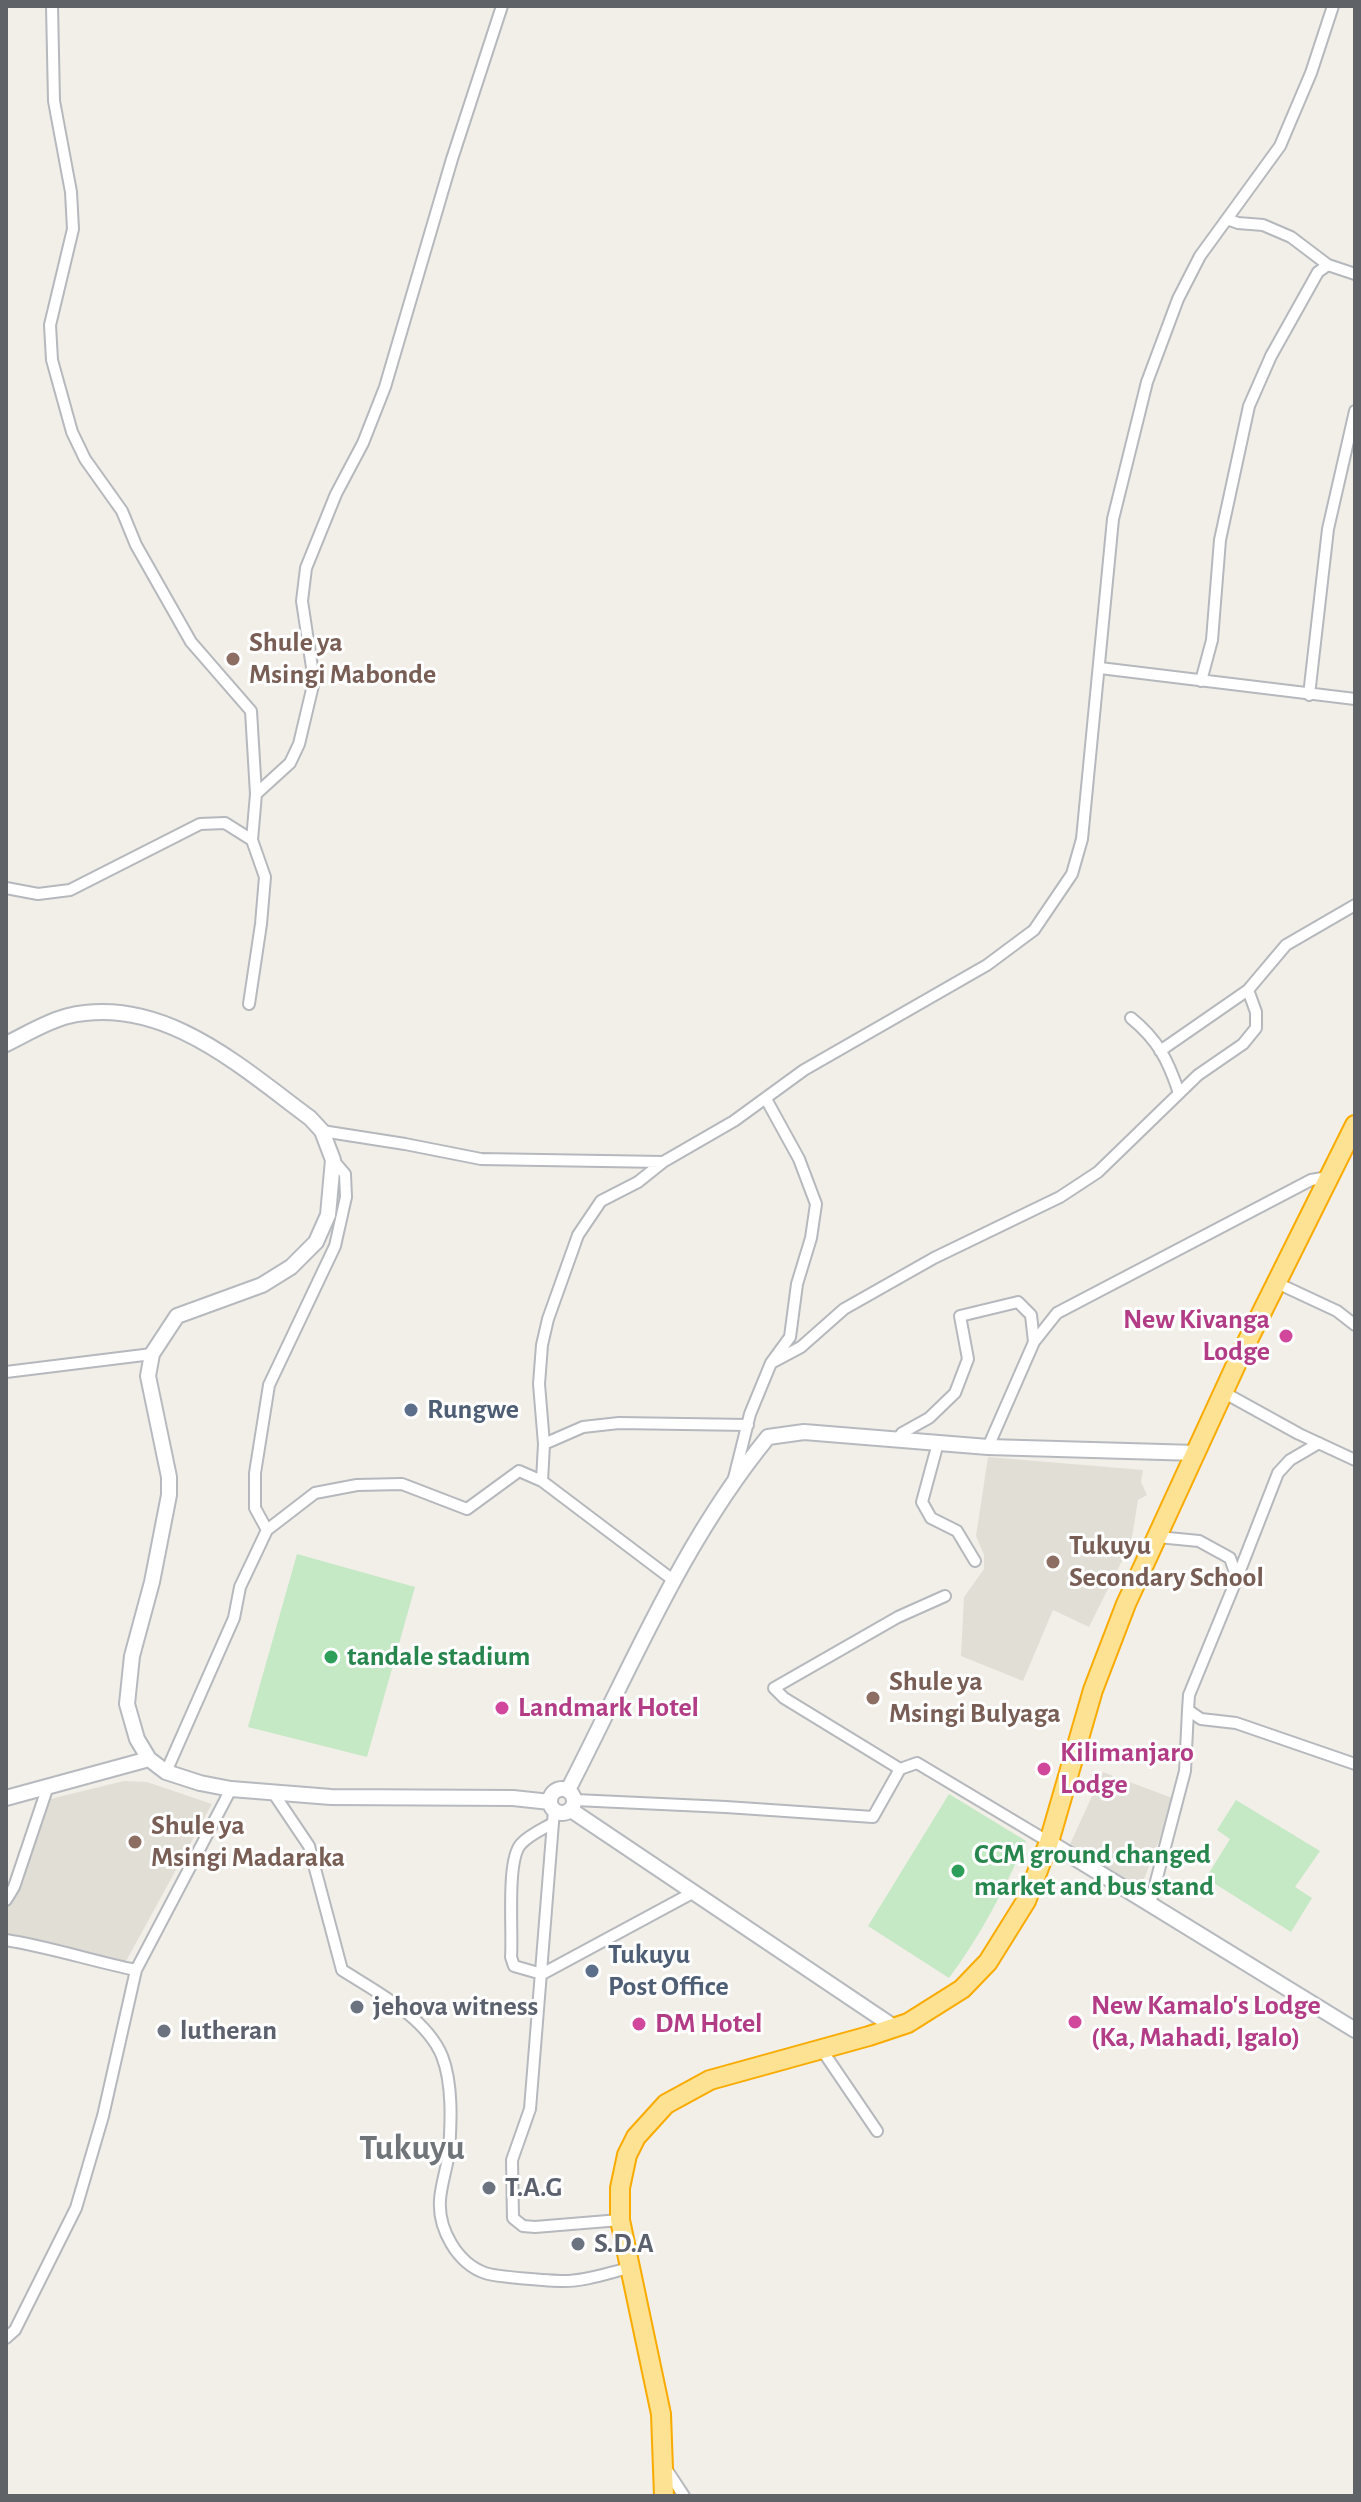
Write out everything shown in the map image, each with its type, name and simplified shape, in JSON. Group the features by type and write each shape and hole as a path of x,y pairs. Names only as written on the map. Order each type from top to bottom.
{"highway":[{"path":"664,2496 661,2414 620,2220 620,2188 627,2155 636,2137 666,2104 710,2080 908,2023 962,1989 988,1962 1026,1901 1049,1842 1093,1690 1126,1604 1223,1392 1355,1125"}],"main road":[{"path":"6,1044 67,1016 112,1012 149,1020 192,1035 211,1045 310,1118 322,1131 333,1160 328,1215 316,1242 291,1267 262,1285 177,1316 152,1354 148,1376 165,1455 169,1495 152,1582 132,1656 127,1704 137,1739 149,1759 166,1772 200,1783 274,1794 513,1798 561,1813 571,1800 673,1580 734,1479 768,1437 804,1432 988,1447 1197,1453"},
{"path":"6,1798 149,1759"},
{"path":"552,1812 554,1792 561,1789 571,1800 694,1892 894,2027"},
{"path":"1049,1842 1355,2030"}],"street":[{"path":"52,6 54,101 71,192 73,229 50,325 52,360 72,432 85,459 122,511 136,545 191,642 251,711 256,794 252,840 265,877 249,1004"},
{"path":"256,794 290,763 299,744 314,681 302,601 306,568 385,387 452,159 502,6"},
{"path":"542,1481 544,1444 539,1384 542,1345 578,1235 601,1201 638,1182 663,1162 734,1121 804,1070 987,965 1034,930 1072,874 1082,839 1113,519 1147,382 1178,299 1200,256 1280,146 1311,73 1333,6"},
{"path":"1227,219 1263,225 1291,237 1328,265 1355,274"},
{"path":"1201,681 1212,640 1220,540 1249,406 1271,356 1318,272 1328,265"},
{"path":"1309,695 1328,529 1355,411"},
{"path":"1100,668 1355,699"},
{"path":"6,888 38,894 70,890 200,824 225,823 252,840"},
{"path":"1160,1051 1248,990 1286,945 1355,905"},
{"path":"771,1363 801,1347 844,1309 934,1258 1060,1197 1098,1172 1198,1075 1243,1044 1256,1028 1256,1012 1248,990"},
{"path":"1131,1018 1151,1034 1171,1069 1179,1093"},
{"path":"734,1479 748,1425 771,1363 790,1337 797,1284 811,1238 816,1204 799,1159 766,1099"},
{"path":"322,1131 481,1159 663,1162"},
{"path":"267,1530 255,1508 255,1473 269,1385 335,1246 346,1197 345,1174 333,1160"},
{"path":"988,1447 1034,1342 1057,1313 1311,1180 1330,1177"},
{"path":"1277,1283 1337,1311 1355,1325"},
{"path":"898,1439 902,1433 929,1418 955,1393 968,1359 960,1316 1018,1302 1031,1315 1034,1342"},
{"path":"6,1372 152,1354"},
{"path":"1223,1392 1319,1443 1354,1456"},
{"path":"544,1444 595,1425 748,1425"},
{"path":"938,1443 922,1502 931,1518 957,1531 975,1561"},
{"path":"1150,1904 1185,1771 1189,1695 1278,1473 1290,1460 1319,1443"},
{"path":"166,1772 234,1618 240,1587 267,1530 315,1493 357,1485 402,1484 467,1509 519,1471 542,1481 673,1580"},
{"path":"1158,1537 1199,1541 1230,1558 1237,1578"},
{"path":"900,1769 784,1698 774,1688 898,1617 945,1596"},
{"path":"1188,1710 1201,1719 1236,1723 1355,1764"},
{"path":"571,1800 873,1817 900,1769 917,1763 1049,1842"},
{"path":"6,1900 14,1887 48,1786"},
{"path":"6,2338 15,2330 76,2208 103,2116 136,1970 231,1789"},
{"path":"274,1794 309,1846 342,1970 393,2002 418,2024 441,2054 449,2084 449,2152 440,2203 446,2236 460,2255 485,2273 564,2281 629,2268"},
{"path":"552,1812 530,2109 512,2160 513,2218 523,2226 535,2227 620,2220"},
{"path":"552,1812 521,1843 511,1867 512,1963 517,1968 542,1974 694,1892"},
{"path":"6,1940 136,1970"},
{"path":"822,2050 877,2131"},
{"path":"664,2465 684,2496"}],"shaded area":[{"name":"Tukuyu Secondary School","path":"988,1457 1143,1470 1141,1482 1147,1495 1138,1500 1131,1543 1089,1627 1053,1610 1023,1681 961,1656 964,1597 984,1569 984,1555 976,1536"},
{"path":"1103,1772 1175,1799 1139,1892 1062,1862"},
{"path":"124,1781 147,1782 212,1804 125,1963 6,1936 6,1908 46,1800"}],"green space":[{"name":"tandale stadium","path":"297,1554 415,1587 367,1757 248,1727"},
{"name":"CCM ground changed market and bus stand","path":"949,1794 1026,1841 991,1912 949,1978 868,1926"},
{"path":"1236,1800 1320,1851 1295,1887 1312,1898 1291,1932 1206,1878 1230,1839 1217,1830"}],"place":[{"name":"Shule ya Msingi Mabonde","path":"233,659"},
{"name":"New Kivanga Lodge","path":"1286,1336"},
{"name":"Rungwe","path":"411,1410"},
{"name":"Tukuyu Secondary School","path":"1053,1562"},
{"name":"tandale stadium","path":"331,1657"},
{"name":"Shule ya Msingi Bulyaga","path":"873,1698"},
{"name":"Landmark Hotel","path":"502,1708"},
{"name":"Kilimanjaro Lodge","path":"1044,1769"},
{"name":"Shule ya Msingi Madaraka","path":"135,1842"},
{"name":"CCM ground changed market and bus stand","path":"958,1871"},
{"name":"Tukuyu Post Office","path":"592,1971"},
{"name":"jehova witness","path":"357,2007"},
{"name":"New Kamalo's Lodge (Ka, Mahadi, Igalo)","path":"1075,2022"},
{"name":"DM Hotel","path":"639,2024"},
{"name":"lutheran","path":"164,2031"},
{"name":"T.A.G","path":"489,2188"},
{"name":"S.D.A","path":"578,2244"}],"district":[{"name":"Tukuyu","path":"412,2148"}]}
